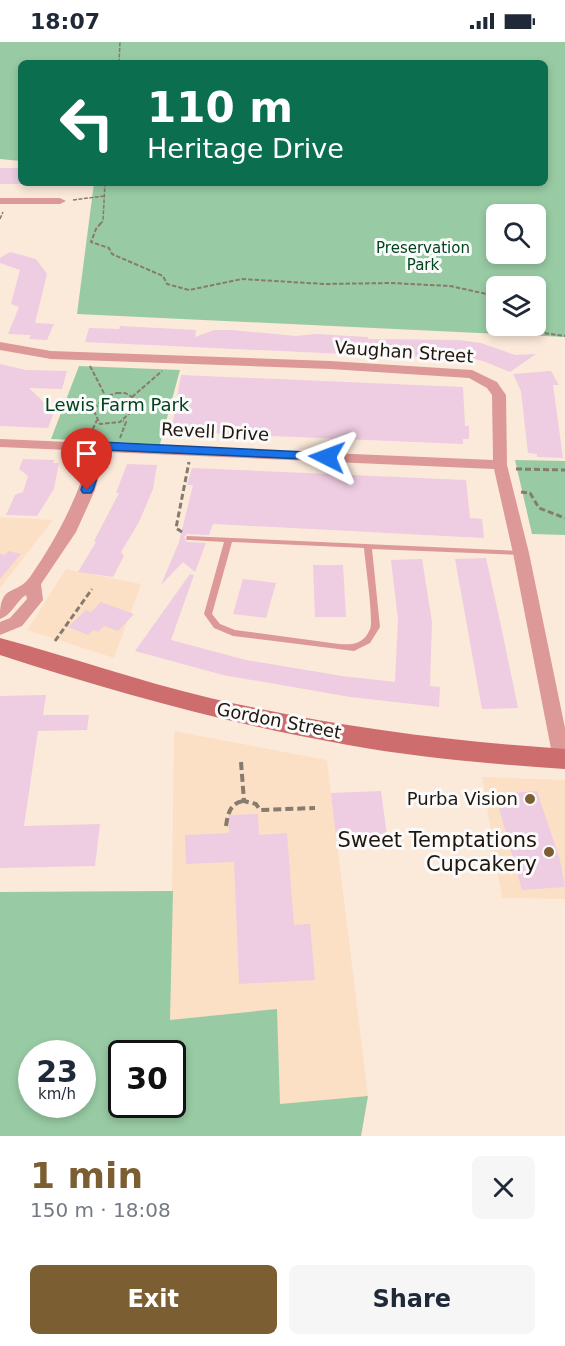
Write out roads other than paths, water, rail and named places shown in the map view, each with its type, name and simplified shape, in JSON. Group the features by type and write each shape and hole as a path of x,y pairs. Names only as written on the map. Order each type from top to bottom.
{"main road":[{"name":"Gordon Street","path":"0,646 153,694 271,721 372,739 482,753 564,759"}],"street":[{"path":"0,201 60,201"},
{"name":"Vaughan Street","path":"0,346 51,355 330,365 472,374 492,385 499,395 501,467 564,759"},
{"name":"Revell Drive","path":"0,442 501,467"},
{"path":"0,613 14,595 33,584 68,532 87,490 94,446"},
{"path":"0,629 16,622 35,600 33,584"}],"lane":[{"path":"190,538 521,553"},
{"path":"228,541 208,614 217,626 233,633 354,648 367,641 376,627 368,546"}],"place":[{"name":"Purba Vision","path":"530,799"},
{"name":"Sweet Temptations Cupcakery","path":"549,852"}],"park label":[{"name":"Preservation Park","path":"423,256"},
{"name":"Lewis Farm Park","path":"117,405"}]}
